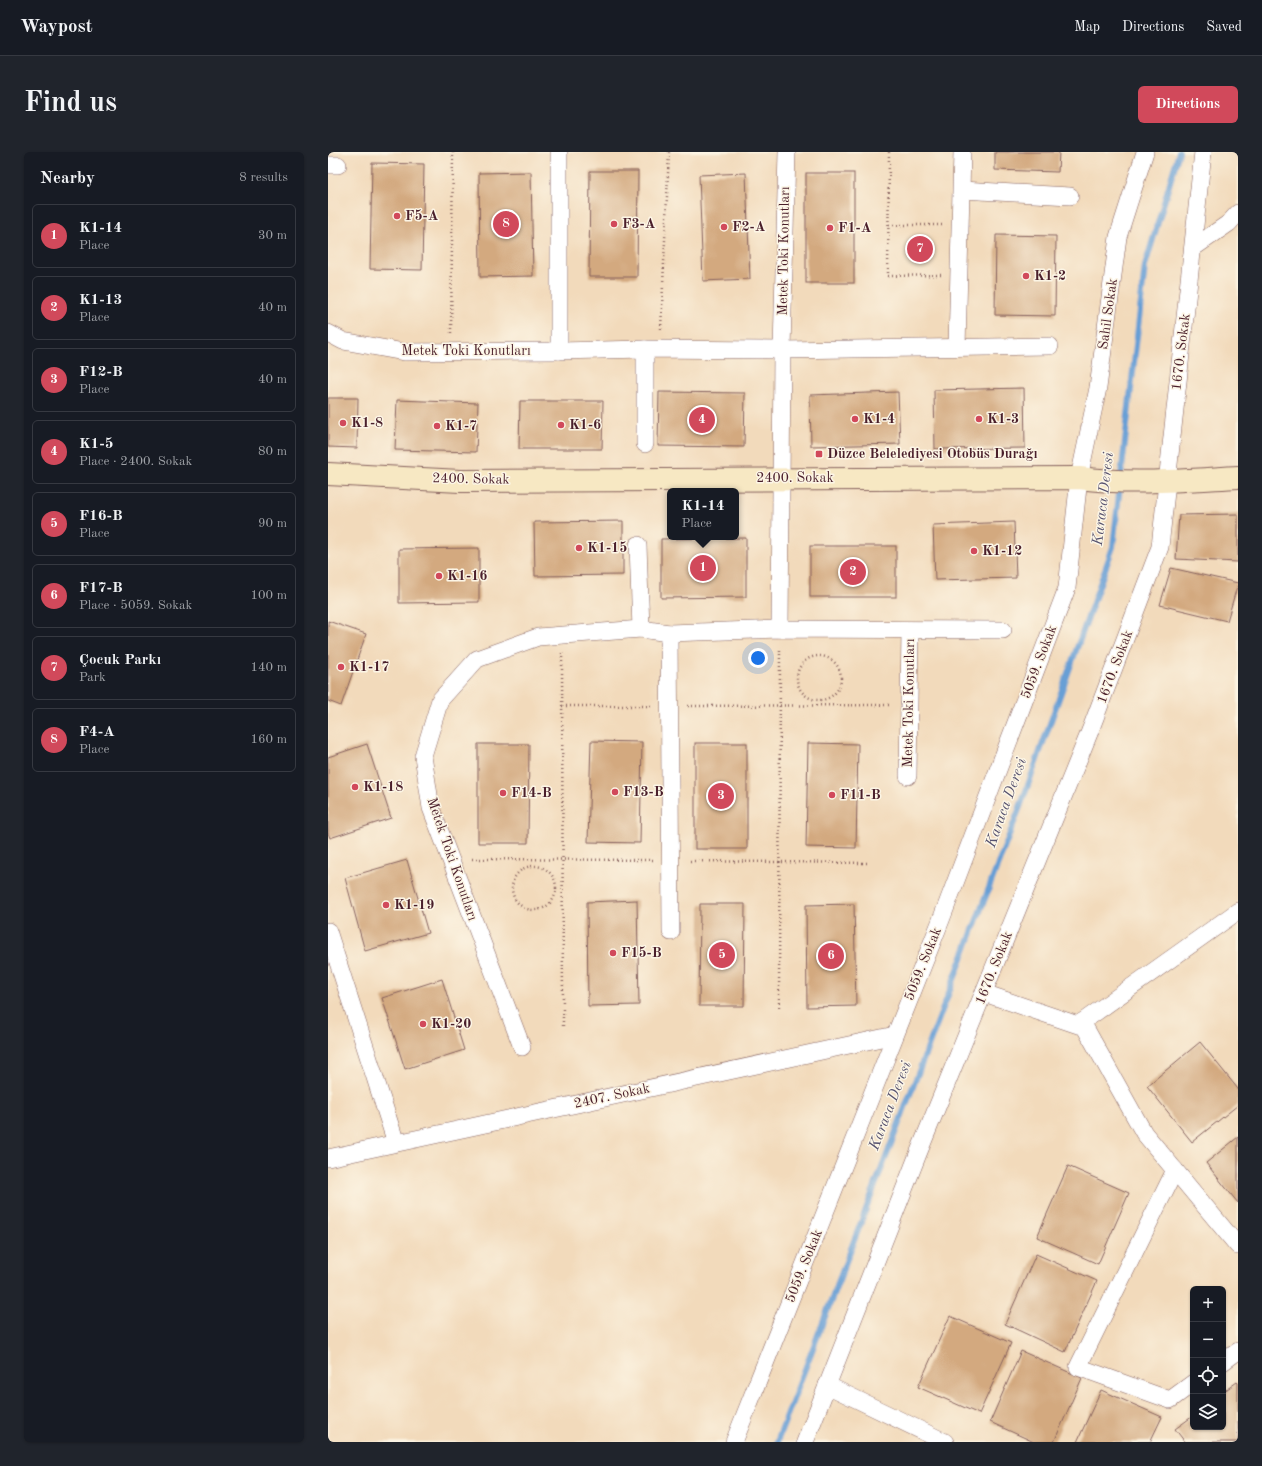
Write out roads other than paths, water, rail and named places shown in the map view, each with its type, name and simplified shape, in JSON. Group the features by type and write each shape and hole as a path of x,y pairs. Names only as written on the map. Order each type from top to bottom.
{"main road":[{"name":"2400. Sokak","path":"328,474 460,481 782,478 1087,479 1167,481 1238,477"}],"street":[{"path":"559,351 560,152"},
{"name":"Metek Toki Konutları","path":"780,629 782,350 787,152"},
{"path":"957,347 962,152"},
{"name":"Sahil Sokak","path":"1087,479 1118,237 1145,152"},
{"name":"1670. Sokak","path":"805,1442 918,1154 1090,731 1160,547 1203,152"},
{"path":"962,190 1070,196"},
{"path":"1193,248 1229,223 1238,213"},
{"name":"Metek Toki Konutları","path":"328,333 343,341 404,352 653,349 782,350 1050,346"},
{"path":"645,444 653,349"},
{"name":"5059. Sokak","path":"734,1442 941,920 1067,588 1087,479"},
{"path":"638,546 641,629"},
{"name":"Metek Toki Konutları","path":"522,1047 431,808 423,756 440,700 477,659 538,637 641,629 669,633 780,629 1003,630"},
{"name":"Metek Toki Konutları","path":"908,776 910,630"},
{"path":"669,633 670,932"},
{"path":"984,993 1078,1025 1238,911"},
{"path":"328,931 396,1143"},
{"path":"1082,1022 1144,1133 1238,1246"},
{"name":"2407. Sokak","path":"328,1158 895,1035"},
{"path":"1175,1170 1078,1367 1170,1400 1190,1385"},
{"path":"1226,1360 1238,1351"},
{"path":"827,1385 945,1442"}],"waterway":[{"name":"Karaca Deresi","path":"777,1442 1023,799 1113,547 1145,266 1179,152"}],"place":[{"name":"F5-A","path":"397,216"},
{"name":"F4-A","path":"506,224"},
{"name":"F3-A","path":"614,224"},
{"name":"F2-A","path":"724,227"},
{"name":"F1-A","path":"830,228"},
{"name":"Çocuk Parkı","path":"920,249"},
{"name":"K1-2","path":"1026,276"},
{"name":"K1-4","path":"855,419"},
{"name":"K1-3","path":"979,419"},
{"name":"K1-5","path":"702,420"},
{"name":"K1-8","path":"343,423"},
{"name":"K1-6","path":"561,425"},
{"name":"K1-7","path":"437,426"},
{"name":"Düzce Belelediyesi Otobüs Durağı","path":"819,454"},
{"name":"K1-15","path":"579,548"},
{"name":"K1-12","path":"974,551"},
{"name":"K1-14","path":"703,568"},
{"name":"K1-13","path":"853,572"},
{"name":"K1-16","path":"439,576"},
{"name":"K1-17","path":"341,667"},
{"name":"K1-18","path":"355,787"},
{"name":"F13-B","path":"615,792"},
{"name":"F14-B","path":"503,793"},
{"name":"F11-B","path":"832,795"},
{"name":"F12-B","path":"721,796"},
{"name":"K1-19","path":"386,905"},
{"name":"F15-B","path":"613,953"},
{"name":"F16-B","path":"722,955"},
{"name":"F17-B","path":"831,956"},
{"name":"K1-20","path":"423,1024"}]}
